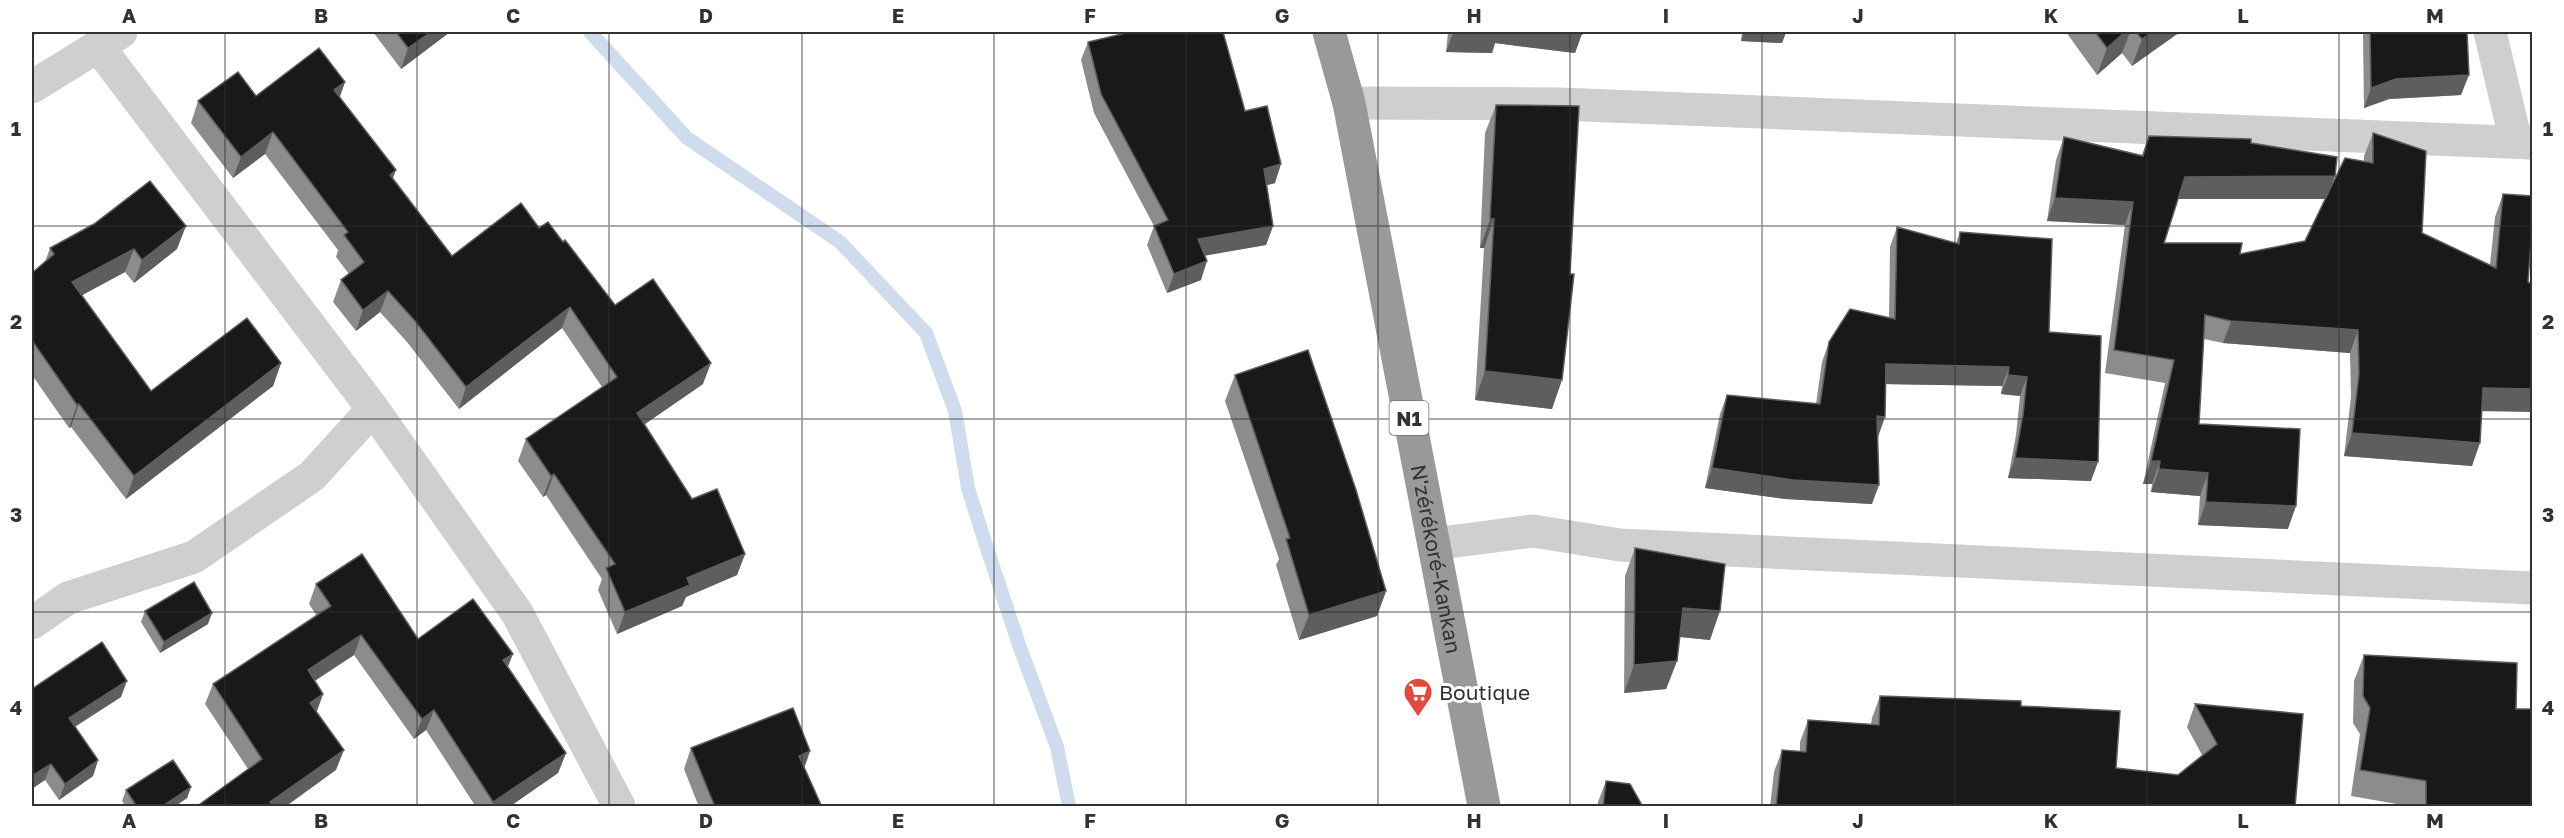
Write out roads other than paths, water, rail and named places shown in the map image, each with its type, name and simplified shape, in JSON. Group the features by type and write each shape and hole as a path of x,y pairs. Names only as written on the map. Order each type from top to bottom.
{"highway":[{"name":"N'zérékoré-Kankan","path":"1329,32 1349,103 1484,807"}],"street":[{"path":"1349,103 1559,104 2088,127 2524,142 2490,32"},
{"path":"32,87 110,39 517,613 619,807"},
{"path":"32,624 68,598 194,557 312,476 374,409"},
{"path":"1434,544 1533,531 1620,545 2532,588"}],"waterway":[{"path":"590,32 687,138 840,242 926,333 955,411 968,488 984,539 1019,645 1057,747 1069,806"}],"place":[{"name":"Boutique","path":"1418,718"}]}
